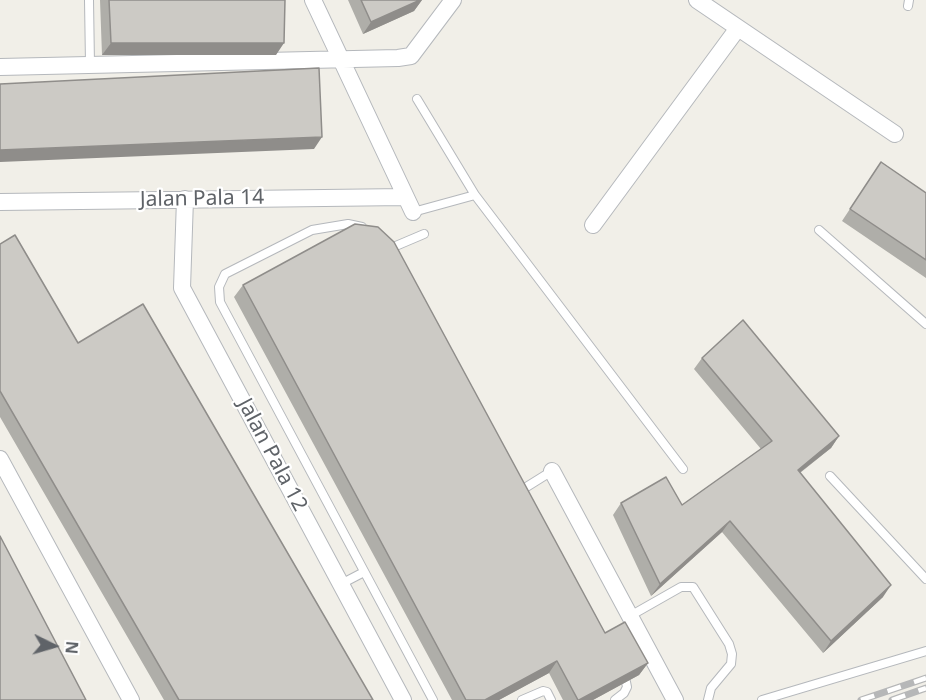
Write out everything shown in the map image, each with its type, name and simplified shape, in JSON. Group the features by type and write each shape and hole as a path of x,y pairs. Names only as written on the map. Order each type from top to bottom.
{"street":[{"path":"314,0 409,204"},
{"path":"0,67 342,60 411,56 453,0"},
{"path":"697,0 895,134"},
{"path":"593,225 738,28"},
{"name":"Jalan Pala 14","path":"0,202 185,200 409,204"},
{"name":"Jalan Pala 12","path":"185,200 182,288 403,700"},
{"path":"0,459 131,700"},
{"path":"552,471 630,616 639,641 675,700"}],"lane":[{"path":"90,0 90,64"},
{"path":"417,99 475,195 683,469"},
{"path":"409,204 475,195"},
{"path":"367,227 348,224 312,230 225,274 219,287 220,302 433,700"},
{"path":"819,230 926,324"},
{"path":"397,258 390,245 424,234"},
{"path":"525,501 518,488 552,471"},
{"path":"830,476 926,579"},
{"path":"341,584 364,572"},
{"path":"630,616 681,587 693,587 729,644 732,654 731,664 711,688 708,700"},
{"path":"762,700 926,651"},
{"path":"615,700 624,693 627,687 626,682"},
{"path":"522,700 543,691 547,692 551,700"}],"building":[{"path":"109,0 285,0 284,43 111,43"},
{"path":"361,0 420,0 371,22"},
{"path":"319,68 322,137 0,150 0,84"},
{"path":"881,162 926,193 926,260 850,209"},
{"path":"355,224 378,227 394,242 605,633 625,622 648,663 579,700 557,661 485,700 466,700 243,285"},
{"path":"15,235 78,343 143,304 373,700 179,700 0,391 0,244"},
{"path":"743,320 839,436 798,470 891,585 831,641 730,521 660,584 621,503 666,477 682,505 772,441 702,358"},
{"path":"0,536 86,700 0,700"}],"railway":[{"path":"861,700 926,678"},
{"path":"892,700 926,688"}]}
